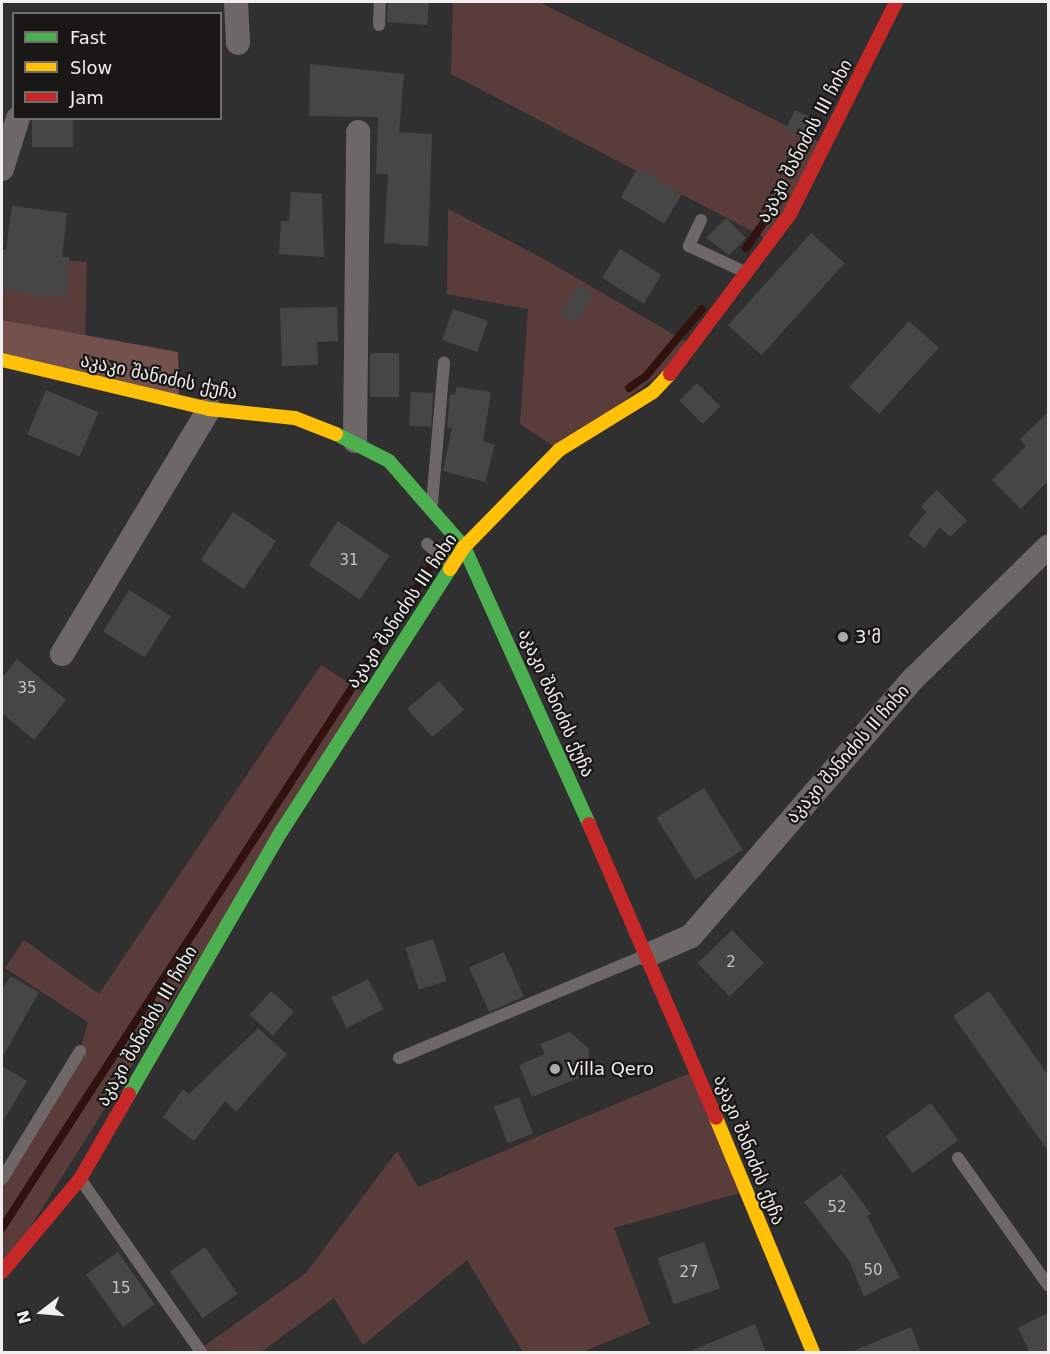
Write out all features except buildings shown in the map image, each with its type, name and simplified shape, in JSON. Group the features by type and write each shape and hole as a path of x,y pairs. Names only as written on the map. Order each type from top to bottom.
{"street":[{"path":"236,2 238,43"},
{"name":"აკაკი შანიძის III ჩიხი","path":"2,1272 80,1179 281,832 452,564 464,547 559,450 653,392 695,347 790,214 896,2"},
{"path":"2,169 17,120"},
{"path":"355,441 358,132"},
{"name":"აკაკი შანიძის ქუჩა","path":"2,360 209,409 295,418 355,441 389,461 464,547 648,955 813,1353"},
{"path":"62,654 209,409"},
{"name":"აკაკი შანიძის II ჩიხი","path":"648,955 691,936 913,679 1048,548"}],"lane":[{"path":"379,25 380,2"},
{"path":"701,220 689,246 749,274"},
{"path":"432,508 444,363"},
{"path":"427,544 452,564"},
{"path":"399,1058 648,955"},
{"path":"2,1179 80,1051"},
{"path":"958,1158 1048,1285"},
{"path":"80,1179 201,1353"}],"shaded area":[{"path":"453,2 539,2 825,145 771,241 451,74"},
{"path":"448,209 544,259 695,347 559,450 520,424 528,309 447,294"},
{"path":"2,255 87,262 85,336 2,320"},
{"path":"2,320 178,352 179,402 2,360"},
{"path":"321,665 366,694 2,1272 2,1179 80,1051 88,1022 5,968 24,940 99,994"},
{"path":"697,1070 747,1191 614,1228 650,1324 583,1352 523,1352 467,1260 363,1345 334,1298 261,1352 199,1350 306,1273 397,1151 418,1187"}],"waterway":[{"path":"746,248 782,196"},
{"path":"629,388 646,376 702,309"},
{"path":"2,1228 440,552"}],"traffic: fast":[{"path":"336,434 389,461 464,547 589,824"},
{"path":"129,1094 281,832 450,569"}],"traffic: slow":[{"path":"2,360 209,409 295,418 336,434"},
{"path":"450,569 464,547 559,450 653,392 670,374"},
{"path":"716,1118 813,1352"}],"traffic: jam":[{"path":"670,374 790,214 896,2"},
{"path":"589,824 716,1118"},
{"path":"2,1272 80,1179 129,1094"}],"place":[{"name":"3'მ","path":"843,637"},
{"name":"Villa Qero","path":"555,1069"}]}
